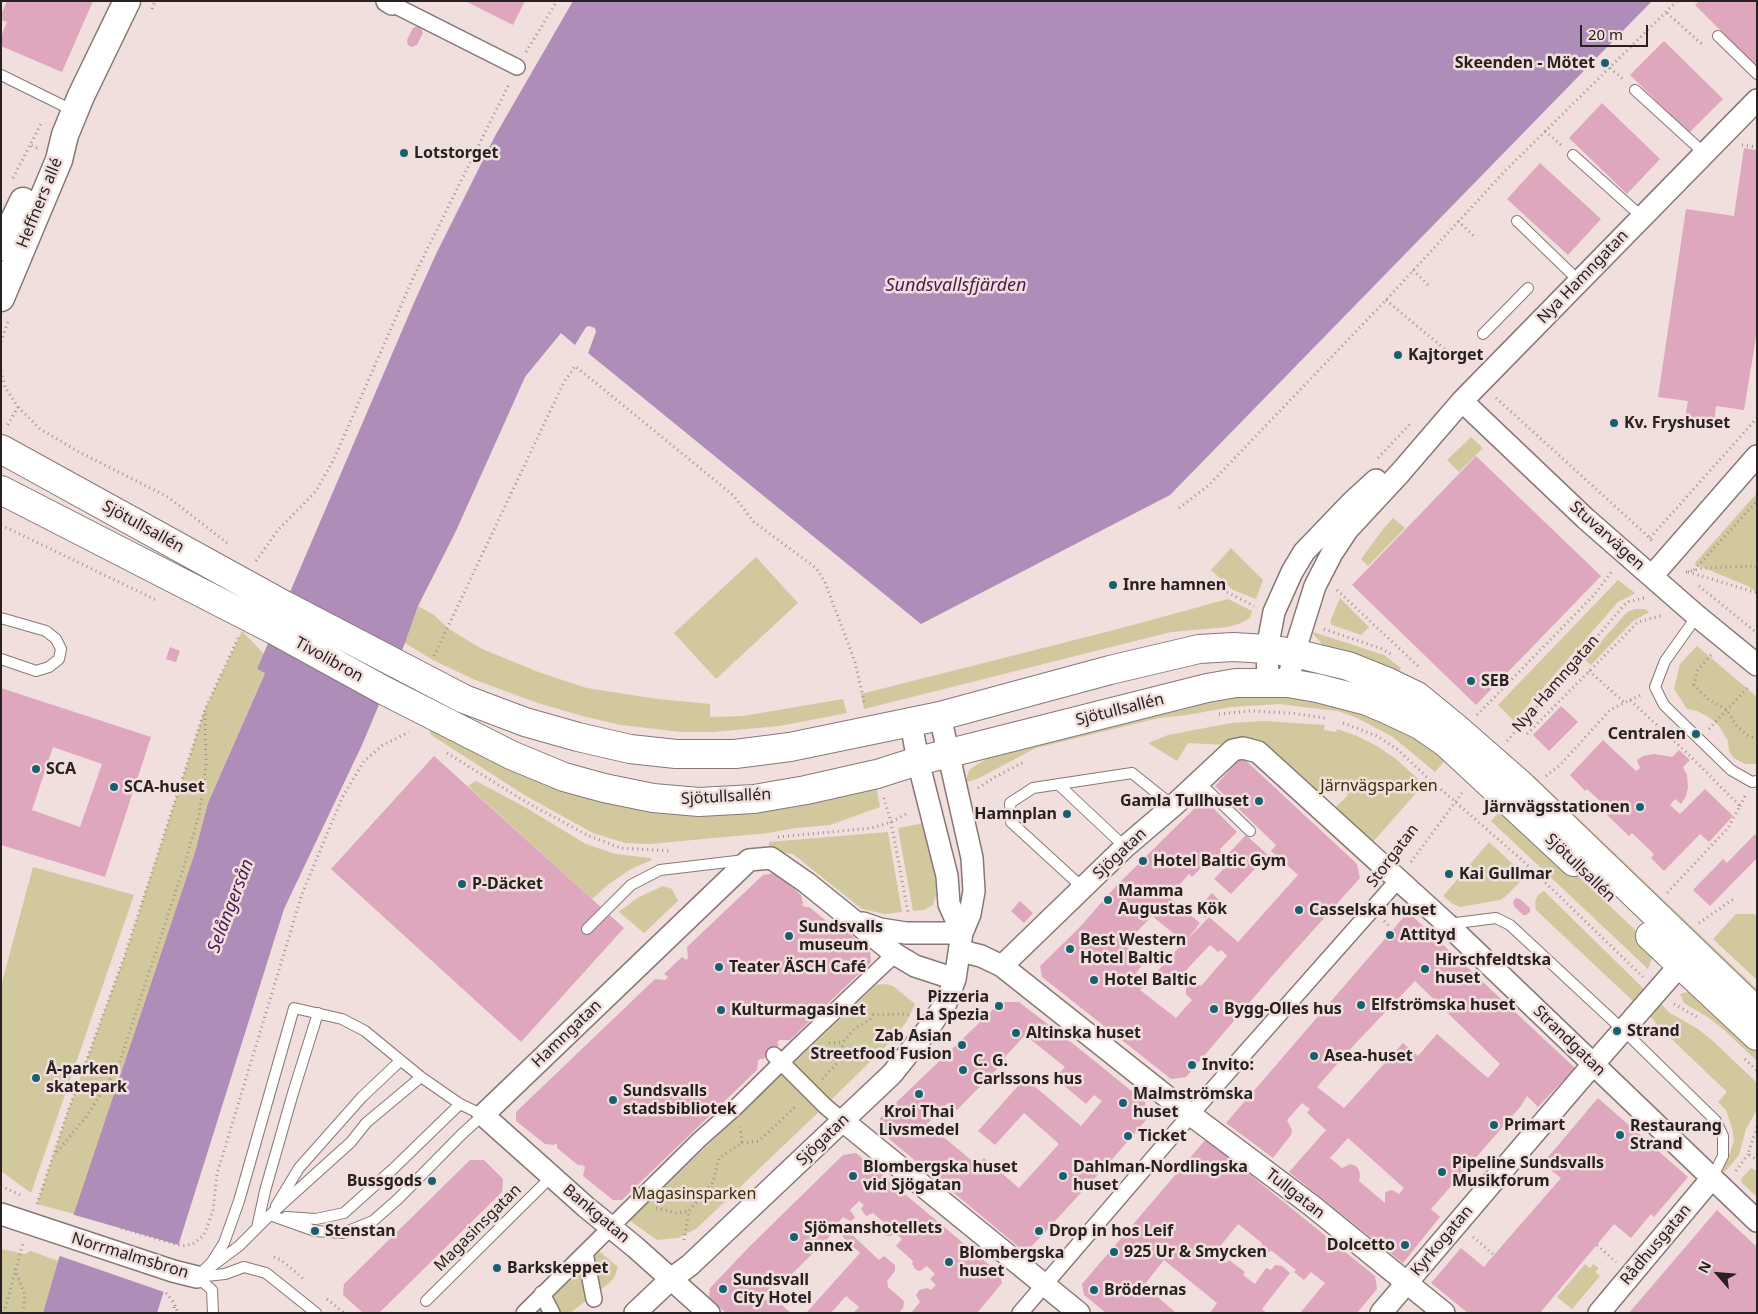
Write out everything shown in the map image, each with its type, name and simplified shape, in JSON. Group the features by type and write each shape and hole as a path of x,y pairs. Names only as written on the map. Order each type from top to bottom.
{"main road":[{"name":"Sjötullsallén","path":"3,439 284,605"},
{"name":"Sjötullsallén","path":"1,490 274,630"},
{"name":"Tivolibron","path":"284,605 396,664"},
{"name":"Tivolibron","path":"274,630 385,691"},
{"name":"Sjötullsallén","path":"396,664 464,699 525,722 630,749 676,754 735,754 790,748 940,716 1118,668 1199,649 1233,647 1266,649 1294,653 1348,666 1418,696 1520,784 1757,1012"},
{"name":"Sjötullsallén","path":"385,691 511,755 564,777 604,788 654,798 699,802 754,799 854,780 949,753 1207,688 1236,683 1278,682 1347,695 1386,708 1420,725 1446,744 1568,856 1680,965 1757,1036"}],"street":[{"name":"Heffners allé","path":"1,298 59,160 64,135 127,1"},
{"path":"390,2 517,67"},
{"name":"Nya Hamngatan","path":"1278,682 1294,653 1315,586 1332,553 1348,529 1462,402 1756,101"},
{"name":"Heffners allé","path":"1,247 31,185 49,154 64,135"},
{"name":"Stuvarvägen","path":"1462,402 1586,520 1646,584 1697,616 1754,674"},
{"name":"Nya Hamngatan","path":"1278,682 1266,649 1274,612 1292,572 1304,552 1352,502 1388,469 1414,456"},
{"path":"1646,584 1674,565 1757,456"},
{"name":"Sjögatan","path":"635,1313 671,1279 690,1265 892,1074 946,1003 955,979 974,891 972,858 940,716"},
{"path":"911,722 918,761 943,860 949,904 962,942"},
{"name":"Sjögatan","path":"1002,966 1125,846 1173,806 1233,750 1242,748"},
{"name":"Strandgatan","path":"1242,748 1258,752 1268,760 1379,863 1399,879 1757,1221"},
{"path":"749,860 771,858 807,883 895,954 915,966 955,979"},
{"name":"Hamngatan","path":"484,1115 749,860"},
{"name":"Storgatan","path":"1020,1313 1191,1114 1399,879"},
{"path":"853,920 880,929 962,942 981,956 1002,966"},
{"path":"524,1313 699,1140 736,1107 777,1059 895,954"},
{"name":"Kyrkogatan","path":"1381,1313 1680,965"},
{"name":"Tullgatan","path":"1002,966 1310,1205 1444,1313"},
{"path":"777,1059 825,1106 1079,1313"},
{"name":"Bankgatan","path":"484,1115 709,1313"},
{"name":"Rådhusgatan","path":"1600,1313 1712,1178"},
{"path":"1,1206 30,1224"},
{"path":"1,1214 30,1224"},
{"name":"Norrmalmsbron","path":"30,1224 197,1277"},
{"path":"585,1253 594,1299"},
{"path":"542,1294 552,1313"}],"lane":[{"path":"1718,36 1757,74"},
{"path":"1,75 75,111"},
{"path":"1632,87 1704,153"},
{"path":"1569,151 1642,216"},
{"path":"1516,221 1580,282"},
{"path":"1483,334 1528,288"},
{"path":"1697,616 1665,661 1655,688 1664,705 1730,770 1752,782 1757,781"},
{"path":"1,618 46,631 56,639 61,649 59,659 48,667 36,671 1,659"},
{"path":"1083,888 1011,822 1010,803 1032,788 1132,773 1173,806"},
{"path":"1199,782 1250,831"},
{"path":"1058,784 1125,846"},
{"path":"587,929 630,885 660,870 749,860"},
{"path":"1447,924 1496,918 1510,925 1623,1030 1716,1121 1723,1136 1723,1156 1712,1178"},
{"path":"197,1277 212,1262 224,1243 239,1202 294,1008 342,1020 365,1031 421,1077 460,1104 484,1115"},
{"path":"256,1229 293,1093 318,1013"},
{"path":"270,1215 299,1168 362,1097 400,1061"},
{"path":"197,1277 239,1246 270,1215 351,1142 366,1123 421,1077"},
{"path":"270,1215 316,1219 344,1213 460,1104"},
{"name":"Hamngatan","path":"270,1215 315,1231 343,1233 373,1221 484,1115"},
{"name":"Magasinsgatan","path":"426,1301 552,1176"},
{"path":"197,1277 225,1274 244,1267 266,1273 316,1313"},
{"path":"197,1277 212,1290 213,1313"}],"path":[{"path":"253,565 278,530 316,491 334,459 413,278 517,67 557,1"},
{"path":"1179,508 1208,486 1386,300 1504,171 1678,1"},
{"path":"1610,68 1632,87"},
{"path":"1546,131 1569,151"},
{"path":"10,185 30,145"},
{"path":"1458,222 1476,238"},
{"path":"1412,270 1430,287"},
{"path":"1386,300 1482,382 1497,399 1650,538 1655,548 1674,565 1687,574 1757,593"},
{"path":"430,664 563,384 575,366 733,495 754,522 816,568 825,582 855,662 865,707"},
{"path":"1,371 12,400 40,429 168,497 234,548"},
{"path":"1481,420 1497,399"},
{"path":"3,439 18,407"},
{"path":"1377,459 1417,417"},
{"path":"1650,538 1757,418"},
{"path":"1687,574 1694,570 1757,501"},
{"path":"1731,517 1737,523"},
{"path":"1,525 164,604"},
{"path":"1694,570 1704,568 1757,567"},
{"path":"1474,717 1594,595 1613,570 1620,576"},
{"path":"1693,581 1757,633"},
{"path":"1335,594 1340,583"},
{"name":"Nya Hamngatan","path":"1505,743 1627,602 1646,598 1646,584"},
{"path":"1337,589 1424,673"},
{"path":"1527,734 1638,622 1666,614"},
{"path":"1322,629 1325,621"},
{"path":"3,1311 22,1244 125,954 205,709 242,631"},
{"path":"1713,653 1697,671 1694,685 1708,699 1727,710 1736,725 1747,735 1757,739"},
{"path":"1589,671 1625,703"},
{"path":"1700,739 1727,710 1754,674"},
{"path":"1552,772 1610,710 1630,700 1687,753 1740,806 1728,828 1673,886"},
{"path":"55,1155 86,1117 118,1067 185,863 198,815 206,765 205,709"},
{"name":"Norrmalmsbron","path":"115,1227 182,1246 193,1244 204,1235 213,1211 217,1174 302,894 342,798 364,761 383,745 412,731"},
{"name":"Storgatan","path":"1399,879 1456,802"},
{"path":"891,822 908,915 906,933"},
{"path":"1695,925 1736,898"},
{"path":"848,1035 855,1028 870,1020 873,1015 912,1015"},
{"path":"742,1143 759,1141 796,1106"},
{"path":"1735,1173 1748,1154 1757,1127"},
{"path":"683,1243 689,1211 713,1182 719,1158 732,1148"},
{"path":"1748,1154 1757,1160"},
{"path":"640,1199 662,1211 677,1213 689,1211"},
{"path":"1470,1235 1494,1255"},
{"path":"1597,1245 1618,1264"},
{"path":"15,1269 24,1295 23,1313"},
{"name":"Norrmalmsbron","path":"164,1292 174,1303"},
{"path":"174,1303 174,1313"},
{"path":"174,1303 178,1313"}],"green space":[{"path":"1471,437 1483,448 1459,472 1447,460"},
{"path":"1757,493 1757,593 1748,586 1694,564"},
{"path":"1393,518 1405,528 1368,566 1361,559"},
{"path":"1231,548 1263,580 1256,599 1233,590 1211,570"},
{"path":"756,557 798,603 716,679 674,633"},
{"path":"1618,580 1635,593 1618,602 1514,721 1498,705"},
{"path":"1340,598 1369,627 1361,635 1332,625 1330,622"},
{"path":"1228,599 1252,611 1250,618 1228,627 1171,632 864,709 861,694"},
{"path":"418,606 434,615 449,629 482,649 541,673 587,688 658,699 710,704 710,717 743,716 843,699 847,713 780,726 713,732 681,732 621,725 582,716 538,703 475,680 431,659 405,643"},
{"path":"1635,609 1645,609 1649,612 1633,621 1591,665 1585,660 1627,612"},
{"path":"242,631 264,654 257,669 265,672 208,803 195,852 74,1214 37,1204 68,1111 125,955 205,709"},
{"path":"1313,632 1384,655 1401,668 1398,673 1323,645"},
{"path":"1697,646 1757,697 1757,764 1745,764 1734,758 1729,751 1728,741 1719,726 1710,718 1697,711 1687,709 1674,689 1680,664"},
{"path":"1246,696 1302,697 1362,708 1449,756 1435,772 1393,737 1357,718 1338,711 1279,704 1231,707 1159,718 1036,748 977,779 967,782 970,769 991,756 1212,699"},
{"name":"Järnvägsparken","path":"1264,721 1325,725 1324,730 1336,732 1337,729 1357,736 1377,746 1396,759 1424,784 1372,843 1335,808 1348,795 1333,782 1320,795 1274,752 1265,747 1188,743 1177,761 1148,743 1168,735 1231,723"},
{"path":"427,724 580,793 876,784 880,807 830,825 650,844 625,843 593,833 526,796 431,735"},
{"path":"1534,776 1757,989 1757,1002 1527,783"},
{"path":"476,781 523,806 586,844 615,854 650,858 652,860 631,869 609,884 592,899 468,786"},
{"path":"1504,807 1645,939 1651,948 1652,958 1648,969 1491,821"},
{"path":"925,823 937,871 936,896 933,905 924,910 913,911 898,828"},
{"path":"888,832 902,912 885,914 862,909 793,854 769,850 769,842"},
{"path":"1489,842 1526,876 1500,900 1460,907 1453,904 1443,896"},
{"name":"Å-parken skatepark","path":"33,867 134,895 31,1193 1,1171 1,986"},
{"path":"663,886 672,889 678,901 644,933 619,912 637,898"},
{"path":"1544,891 1644,989 1634,1002 1536,910 1535,902 1538,895"},
{"path":"1736,914 1754,914 1757,916 1757,980 1713,939"},
{"name":"Magasinsparken","path":"886,984 893,986 915,1004 907,1021 890,1042 696,1229 678,1238 657,1240 629,1220 876,985"},
{"path":"1687,992 1695,993 1757,1049 1757,1061 1709,1018 1684,1003 1680,994"},
{"path":"1661,1004 1670,1013 1698,1029 1712,1040 1757,1083 1757,1110 1746,1129 1739,1155 1725,1172 1722,1169 1723,1161 1730,1153 1734,1140 1726,1110 1718,1102 1727,1092 1660,1028 1651,1017"},
{"path":"1751,1168 1757,1171 1757,1197 1742,1183 1741,1179"},
{"path":"1,1249 25,1254 31,1251 58,1261 43,1313 1,1313"},
{"path":"599,1251 618,1267 614,1278 608,1284 570,1313 533,1313"},
{"path":"1585,1264 1590,1268 1593,1264 1599,1268 1595,1272 1600,1276 1572,1309 1557,1297"}],"water":[{"name":"Sundsvallsfjärden","path":"573,1 1652,1 1170,495 921,624 588,353 596,332 595,328 586,327 575,345 561,333 525,377 456,531 418,606 405,643 362,745 284,909 157,1313 43,1313 58,1261 195,852 208,803 265,673 257,669 437,252 495,136"}],"pier":[{"path":"71,1214 179,1245 164,1292 57,1255"}],"building":[{"path":"7,1 93,1 62,72 1,46 1,37 7,22 1,20 1,15"},
{"path":"465,1 525,1 513,25"},
{"path":"1699,1 1754,1 1757,4 1757,63 1755,65 1695,5"},
{"path":"418,26 423,33 417,45 412,47 408,45 407,40 413,28"},
{"path":"1664,41 1723,99 1689,133 1630,75"},
{"path":"1602,103 1660,159 1627,194 1569,138"},
{"path":"1744,148 1757,150 1757,331 1744,410 1716,406 1714,423 1685,419 1688,401 1658,397 1686,209 1734,216"},
{"path":"1540,163 1601,219 1568,255 1507,199"},
{"path":"1476,456 1601,576 1476,705 1352,585"},
{"path":"170,647 180,651 176,662 166,659"},
{"name":"SCA-huset","path":"1,688 151,737 105,877 1,845","holes":["53,747 102,764 80,827 32,810"]},
{"path":"1561,706 1578,722 1549,751 1533,735"},
{"name":"Järnvägsstationen","path":"1603,740 1636,771 1640,768 1637,760 1643,756 1654,754 1672,757 1679,750 1690,760 1683,767 1687,775 1688,787 1686,796 1681,804 1675,799 1670,805 1680,814 1705,789 1733,816 1709,842 1700,834 1664,871 1651,858 1654,854 1632,833 1629,836 1606,814 1610,810 1587,789 1585,791 1570,775"},
{"name":"P-Däcket","path":"434,756 624,928 521,1042 331,869"},
{"path":"1242,757 1357,864 1360,878 1273,975 1186,1077 1171,1079 1042,977 1040,966 1078,929 1116,886 1204,799 1237,832 1220,849 1222,856 1220,860 1216,863 1208,861 1192,877 1189,874 1169,897 1200,923 1187,940 1209,917 1238,942 1298,875 1271,851 1276,845 1215,786","holes":["1152,916 1184,942 1153,976 1163,985 1172,985 1210,945 1218,952 1221,950 1227,956 1201,986 1193,982 1186,987 1186,994 1192,1000 1176,1018 1140,990 1147,982 1136,973 1145,961 1124,945"]},
{"path":"1755,834 1757,836 1757,858 1710,906 1693,890 1723,859 1727,863"},
{"path":"1246,835 1268,855 1231,894 1214,879 1234,858 1229,853"},
{"name":"Kulturmagasinet","path":"775,873 801,895 802,905 809,907 829,923 829,927 833,930 846,931 870,950 871,962 790,1040 779,1040 777,1043 779,1045 762,1060 761,1058 758,1061 757,1070 622,1200 613,1200 583,1176 585,1167 578,1165 557,1148 555,1143 554,1145 545,1144 516,1121 516,1112 655,979 665,980 668,977 664,974 682,957 686,960 688,958 687,947 763,875"},
{"path":"1212,893 1221,902 1205,918 1197,909"},
{"path":"1516,898 1520,899 1530,908 1530,912 1523,915 1514,906 1513,902"},
{"path":"1020,901 1033,913 1024,923 1011,911"},
{"path":"1408,912 1575,1068 1538,1107 1527,1096 1521,1106 1431,1209 1440,1217 1403,1263 1289,1172 1326,1130 1307,1113 1310,1109 1302,1103 1287,1120 1292,1130 1291,1135 1273,1158 1226,1123","holes":["1415,981 1500,1064 1488,1078 1437,1034 1418,1056 1403,1043 1344,1108 1317,1087","1348,1138 1404,1188 1399,1194 1392,1190 1388,1191 1385,1193 1385,1203 1359,1181 1359,1170 1356,1166 1350,1164 1342,1168 1330,1158"]},
{"path":"1001,1002 1019,1002 1145,1102 1147,1119 1032,1246 1020,1248 882,1133 880,1118","holes":["1025,1035 1065,1067 1055,1078 1086,1104 1094,1095 1102,1101 1081,1126 1025,1078 978,1131 995,1145 1024,1113 1059,1144 1019,1188 984,1158 977,1165 934,1129 930,1135 922,1129 948,1103 957,1110 1006,1060 1004,1058"]},
{"path":"1598,1098 1688,1177 1654,1217 1651,1214 1631,1238 1614,1224 1540,1313 1468,1313 1431,1283 1461,1248 1484,1267 1561,1178 1547,1167 1548,1157"},
{"path":"1206,1139 1375,1276 1377,1289 1357,1313 1300,1313 1325,1283 1311,1272 1304,1280 1294,1272 1296,1270 1272,1251 1267,1252 1261,1248 1262,1243 1238,1224 1214,1254 1226,1263 1229,1260 1245,1272 1243,1275 1255,1284 1266,1268 1271,1270 1275,1265 1282,1266 1290,1273 1262,1309 1266,1313 1210,1313 1217,1303 1164,1260 1144,1285 1176,1313 1106,1313 1084,1295 1082,1284"},
{"path":"856,1153 1000,1274 1002,1283 977,1313 911,1313 920,1302 916,1295 919,1290 927,1288 931,1290 936,1285 930,1279 935,1274 927,1266 920,1271 916,1270 912,1264 913,1261 896,1246 902,1239 895,1232 891,1236 885,1236 883,1232 887,1225 873,1213 866,1216 861,1209 864,1205 859,1201 850,1210 855,1217 853,1220 850,1221 843,1217 835,1226 838,1228 788,1278 785,1275 753,1305 757,1309 764,1300 776,1300 791,1313 726,1313 709,1298 710,1288 750,1246 843,1155"},
{"path":"470,1160 484,1160 503,1179 502,1192 379,1313 363,1313 343,1295 344,1284"},
{"path":"1717,1210 1757,1247 1757,1313 1629,1313"},
{"path":"847,1230 879,1260 884,1256 895,1265 895,1271 887,1281 888,1287 904,1301 903,1308 899,1313 853,1313 859,1307 846,1296 831,1313 806,1313 860,1253 842,1236"}],"place":[{"name":"Skeenden - Mötet","path":"1605,63"},
{"name":"Lotstorget","path":"404,153"},
{"name":"Kajtorget","path":"1398,355"},
{"name":"Kv. Fryshuset","path":"1614,423"},
{"name":"Inre hamnen","path":"1113,585"},
{"name":"SEB","path":"1471,681"},
{"name":"Centralen","path":"1696,734"},
{"name":"SCA","path":"36,769"},
{"name":"SCA-huset","path":"114,787"},
{"name":"Gamla Tullhuset","path":"1259,801"},
{"name":"Järnvägsstationen","path":"1640,807"},
{"name":"Hamnplan","path":"1067,814"},
{"name":"Hotel Baltic Gym","path":"1143,861"},
{"name":"Kai Gullmar","path":"1449,874"},
{"name":"P-Däcket","path":"462,884"},
{"name":"Mamma Augustas Kök","path":"1108,900"},
{"name":"Casselska huset","path":"1299,910"},
{"name":"Attityd","path":"1390,935"},
{"name":"Sundsvalls museum","path":"789,936"},
{"name":"Best Western Hotel Baltic","path":"1070,949"},
{"name":"Teater ÄSCH Café","path":"719,967"},
{"name":"Hirschfeldtska huset","path":"1425,969"},
{"name":"Hotel Baltic","path":"1094,980"},
{"name":"Elfströmska huset","path":"1361,1005"},
{"name":"Pizzeria La Spezia","path":"999,1006"},
{"name":"Bygg-Olles hus","path":"1214,1009"},
{"name":"Kulturmagasinet","path":"721,1010"},
{"name":"Strand","path":"1617,1031"},
{"name":"Altinska huset","path":"1016,1033"},
{"name":"Zab Asian Streetfood Fusion","path":"962,1045"},
{"name":"Asea-huset","path":"1314,1056"},
{"name":"Invito:","path":"1192,1065"},
{"name":"C. G. Carlssons hus","path":"963,1070"},
{"name":"Å-parken skatepark","path":"36,1078"},
{"name":"Kroi Thai Livsmedel","path":"919,1094"},
{"name":"Sundsvalls stadsbibliotek","path":"613,1100"},
{"name":"Malmströmska huset","path":"1123,1103"},
{"name":"Primart","path":"1494,1125"},
{"name":"Restaurang Strand","path":"1620,1135"},
{"name":"Ticket","path":"1128,1136"},
{"name":"Pipeline Sundsvalls Musikforum","path":"1442,1172"},
{"name":"Blombergska huset vid Sjögatan","path":"853,1176"},
{"name":"Dahlman-Nordlingska huset","path":"1063,1176"},
{"name":"Bussgods","path":"432,1181"},
{"name":"Stenstan","path":"315,1231"},
{"name":"Drop in hos Leif","path":"1039,1231"},
{"name":"Sjömanshotellets annex","path":"794,1237"},
{"name":"Dolcetto","path":"1405,1245"},
{"name":"925 Ur & Smycken","path":"1114,1252"},
{"name":"Blombergska huset","path":"949,1262"},
{"name":"Barkskeppet","path":"497,1268"},
{"name":"Sundsvall City Hotel","path":"723,1289"},
{"name":"Brödernas","path":"1094,1290"}],"water label":[{"name":"Selångersån","path":"231,906"}]}
